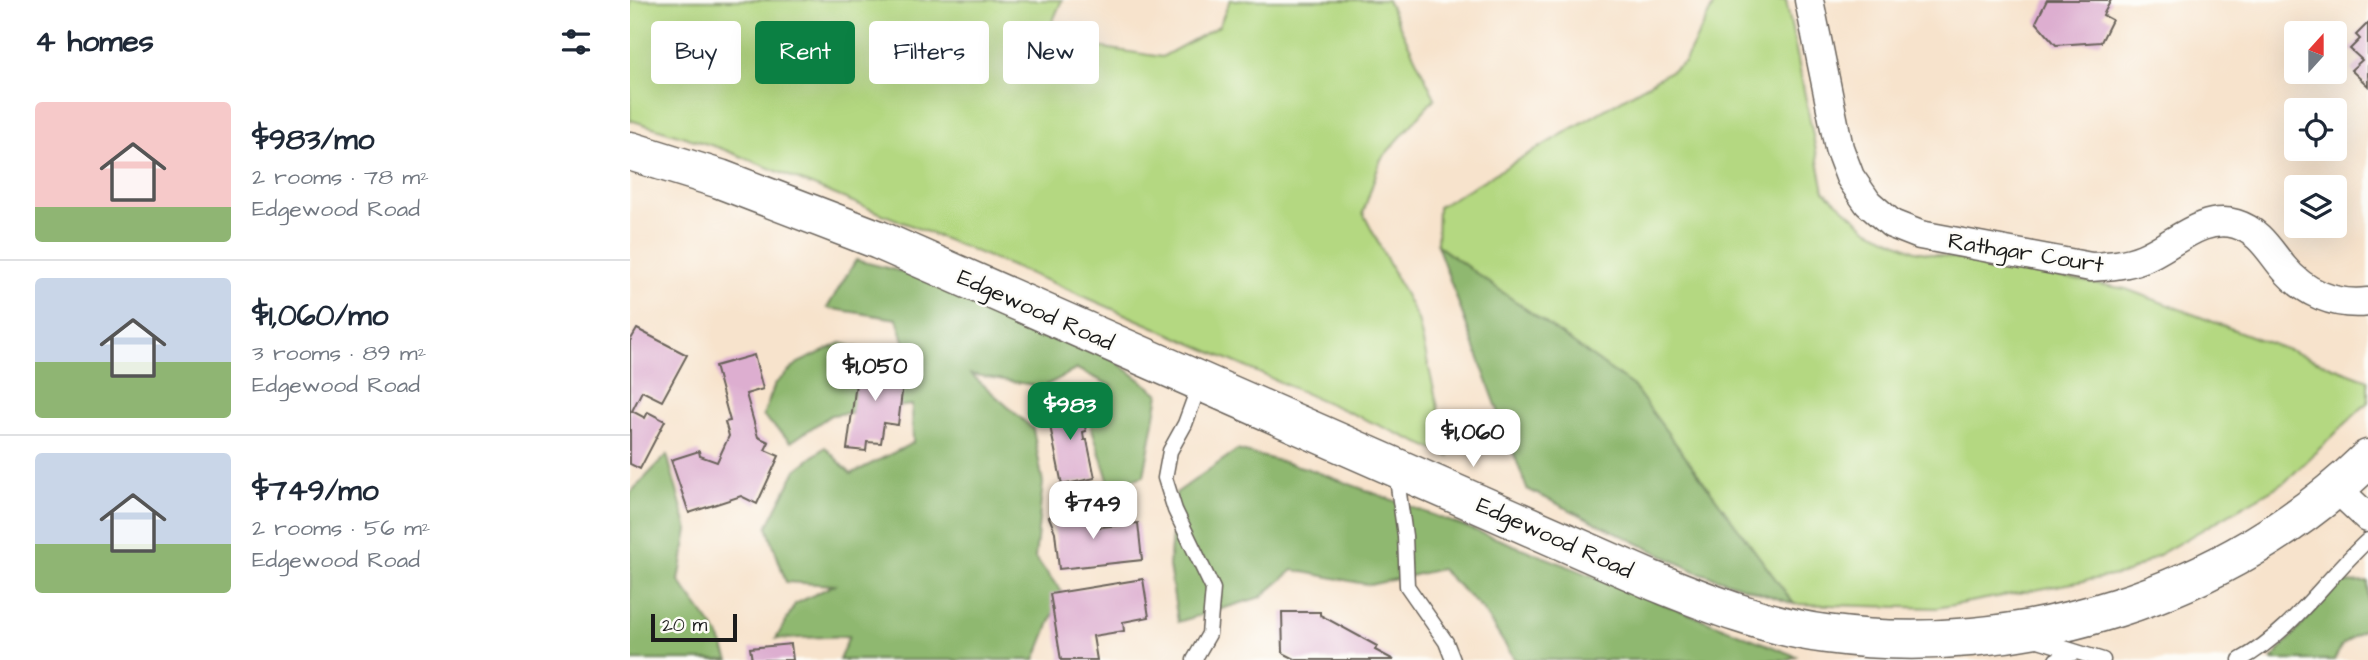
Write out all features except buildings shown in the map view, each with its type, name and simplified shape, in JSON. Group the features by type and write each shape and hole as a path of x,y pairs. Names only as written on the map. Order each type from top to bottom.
{"main road":[{"name":"Edgewood Road","path":"630,151 720,179 879,240 1649,579 1764,621 1824,634 1882,639 1943,639 2010,632 2076,620 2133,604 2189,581 2237,556 2285,526 2368,458"}],"street":[{"name":"Rathgar Court","path":"1809,0 1839,148 1850,177 1868,203 1892,224 1920,235 2091,267 2119,266 2144,258 2199,227 2217,222 2236,224 2253,232 2269,247 2284,268 2302,286 2324,298 2351,304 2368,302"},
{"path":"2335,487 2368,518"}],"lane":[{"path":"1194,660 1209,634 1213,589 1175,510 1165,478 1170,451 1185,424 1200,382"},
{"path":"1396,467 1405,536 1407,586 1446,642 1453,660"},
{"path":"2239,660 2262,648 2287,625 2368,540"},
{"path":"2010,632 2103,660"},
{"path":"2056,660 2076,652"}],"green space":[{"path":"630,0 1062,0 1053,21 1003,21 1003,84 1099,84 1099,47 1162,57 1219,26 1230,0 1387,0 1435,98 1381,159 1363,213 1418,320 1449,456 1060,286 720,148 630,120"},
{"path":"1716,0 1786,0 1824,191 1869,230 1915,251 2126,289 2368,380 2368,402 2285,482 2127,573 1937,608 1794,604 1633,387 1437,245 1438,207 1684,63"},
{"path":"1437,245 1633,386 1794,604 1695,571 1527,489"},
{"path":"856,260 938,281 1095,346 1159,394 1144,476 1110,486 1089,419 1112,386 1077,369 1043,387 971,374 1033,429 1043,483 1035,558 1062,592 1035,660 839,660 849,636 776,639 795,604 834,585 786,582 767,527 796,470 825,447 851,474 913,443 912,405 831,415 791,442 763,416 775,384 798,363 841,343 911,362 897,319 827,308"},
{"path":"1237,450 1306,468 1506,542 1796,656 1787,660 1515,660 1482,609 1441,569 1370,585 1293,570 1261,597 1178,622 1169,566 1176,493"},
{"path":"667,455 688,530 679,581 718,634 729,660 630,660 630,493"},
{"path":"2368,582 2368,627 2343,644 2334,660 2271,660 2339,583"}]}
